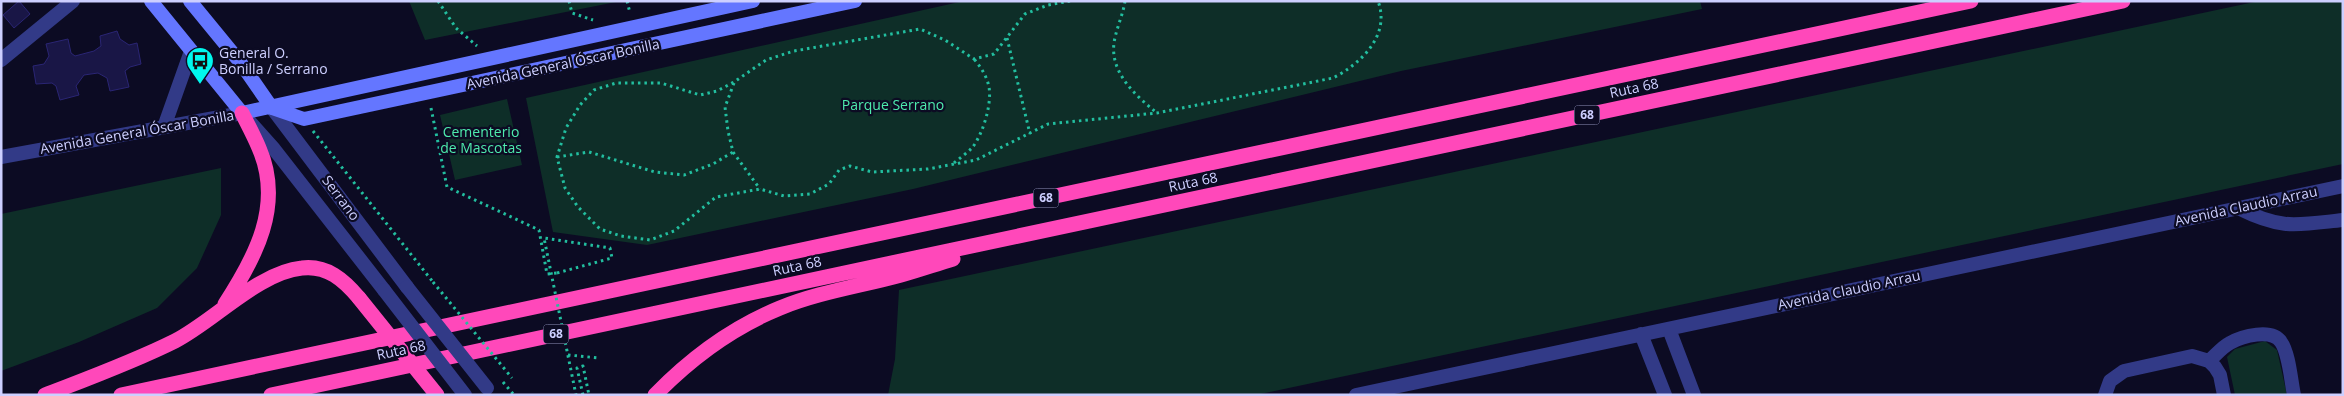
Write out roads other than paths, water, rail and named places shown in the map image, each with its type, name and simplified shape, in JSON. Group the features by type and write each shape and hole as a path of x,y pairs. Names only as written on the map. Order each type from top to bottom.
{"highway":[{"name":"Ruta 68","path":"121,395 1971,1"},
{"name":"Ruta 68","path":"271,395 2123,1"},
{"path":"220,312 255,255 262,236 268,200 265,166 260,149 242,113"},
{"path":"654,395 684,366 717,341 738,328 780,308 821,294 902,275 1032,234"},
{"path":"45,395 174,341 274,276 303,268 331,272 346,282 437,395"}],"main road":[{"name":"Serrano","path":"151,1 242,113"},
{"name":"Serrano","path":"190,1 240,62 272,108"},
{"name":"Avenida General Óscar Bonilla","path":"242,113 272,108 298,100 753,1"},
{"name":"Avenida General Óscar Bonilla","path":"272,108 304,119 855,1"}],"street":[{"path":"1,60 73,1"},
{"path":"164,127 191,52"},
{"name":"Serrano","path":"272,108 407,287 490,391"},
{"name":"Serrano","path":"242,113 274,149 465,395"},
{"name":"Avenida General Óscar Bonilla","path":"2,155 242,113"},
{"name":"Avenida Claudio Arrau","path":"1356,395 1387,392 1641,334 2343,186"},
{"path":"2238,208 2262,220 2277,224 2296,225 2343,220"},
{"path":"1669,328 1694,395"},
{"path":"1641,334 1665,395"},
{"path":"2210,361 2236,340 2266,334 2272,335 2277,338 2284,348 2294,395"},
{"path":"2105,395 2110,380 2124,371 2192,356 2210,361 2220,375 2224,395"}],"place":[{"name":"General O. Bonilla / Serrano","path":"200,85"}],"park label":[{"name":"Parque Serrano","path":"893,105"},
{"name":"Cementerio de Mascotas","path":"481,140"}]}
